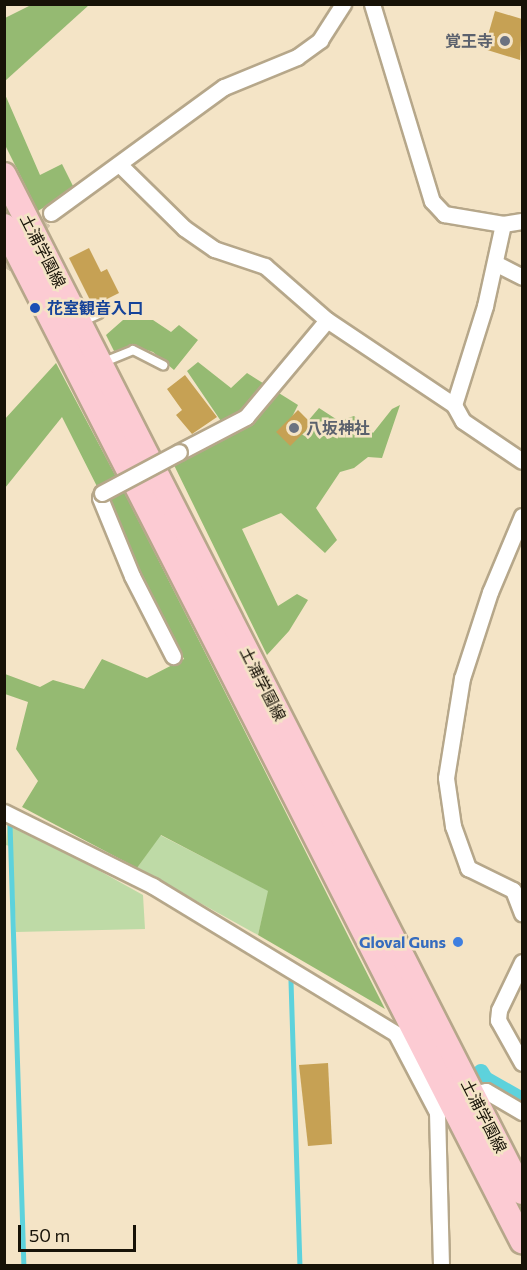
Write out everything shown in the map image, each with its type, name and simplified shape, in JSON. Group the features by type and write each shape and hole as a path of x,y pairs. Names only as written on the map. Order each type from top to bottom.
{"main road":[{"name":"土浦学園線","path":"4,176 100,364 416,1028"},
{"name":"土浦学園線","path":"4,226 79,323 416,1028 522,1241"},
{"name":"土浦学園線","path":"453,1102 522,1192"}],"street":[{"path":"51,213 120,165 224,87 297,57 320,40 343,4"},
{"path":"372,4 432,201 444,214 503,224 522,221"},
{"path":"120,165 183,228 214,249 266,266 327,320 454,405 463,421 522,461"},
{"path":"454,405 495,263 503,224"},
{"path":"495,263 522,277"},
{"path":"173,656 132,576 100,498 102,493 246,417 327,320"},
{"path":"522,516 489,592 462,678 446,778 453,826 468,868 513,890 522,913"},
{"path":"4,812 153,886 416,1028 453,1102 441,1266"},
{"path":"522,962 499,1010 498,1020 522,1063"},
{"path":"453,1102 486,1091 522,1112"}],"lane":[{"path":"100,364 133,350 163,365"}],"green space":[{"path":"31,5 89,5 5,81 5,18"},
{"path":"4,92 40,175 62,164 74,188 38,211 5,145"},
{"path":"123,320 153,320 171,332 179,325 198,340 174,370 153,352 137,347 114,351 106,335"},
{"path":"198,362 231,388 247,373 298,405 283,435 290,442 319,408 339,421 354,416 373,433 392,409 400,405 382,458 368,457 354,468 340,472 316,508 337,540 325,553 281,513 242,529 278,606 297,594 308,600 289,631 267,655 172,461 227,430 187,371"},
{"path":"56,363 123,490 385,1009 258,935 268,891 161,835 137,868 22,807 38,781 16,749 28,702 5,694 5,674 40,687 53,680 84,689 102,659 147,678 184,659 62,417 5,488 4,420"},
{"path":"8,820 143,895 145,929 16,932 12,847 6,845"},
{"path":"160,835 269,891 258,935 137,868"}],"building":[{"name":"覚王寺","path":"495,11 522,19 520,60 484,49"},
{"path":"89,248 101,272 107,269 119,293 93,306 69,258"},
{"path":"185,375 217,417 192,434 176,415 182,410 167,389"},
{"name":"八坂神社","path":"298,410 312,424 290,446 276,432"},
{"path":"328,1063 332,1144 308,1146 299,1065"}],"waterway":[{"path":"10,823 24,1266"},
{"path":"291,981 300,1266"},
{"path":"481,1072 485,1079 522,1100"}],"tunnel":[{"path":"4,266 51,213"}],"place":[{"name":"覚王寺","path":"505,41"},
{"name":"花室観音入口","path":"35,308"},
{"name":"八坂神社","path":"294,428"},
{"name":"Gloval Guns","path":"458,942"}]}
